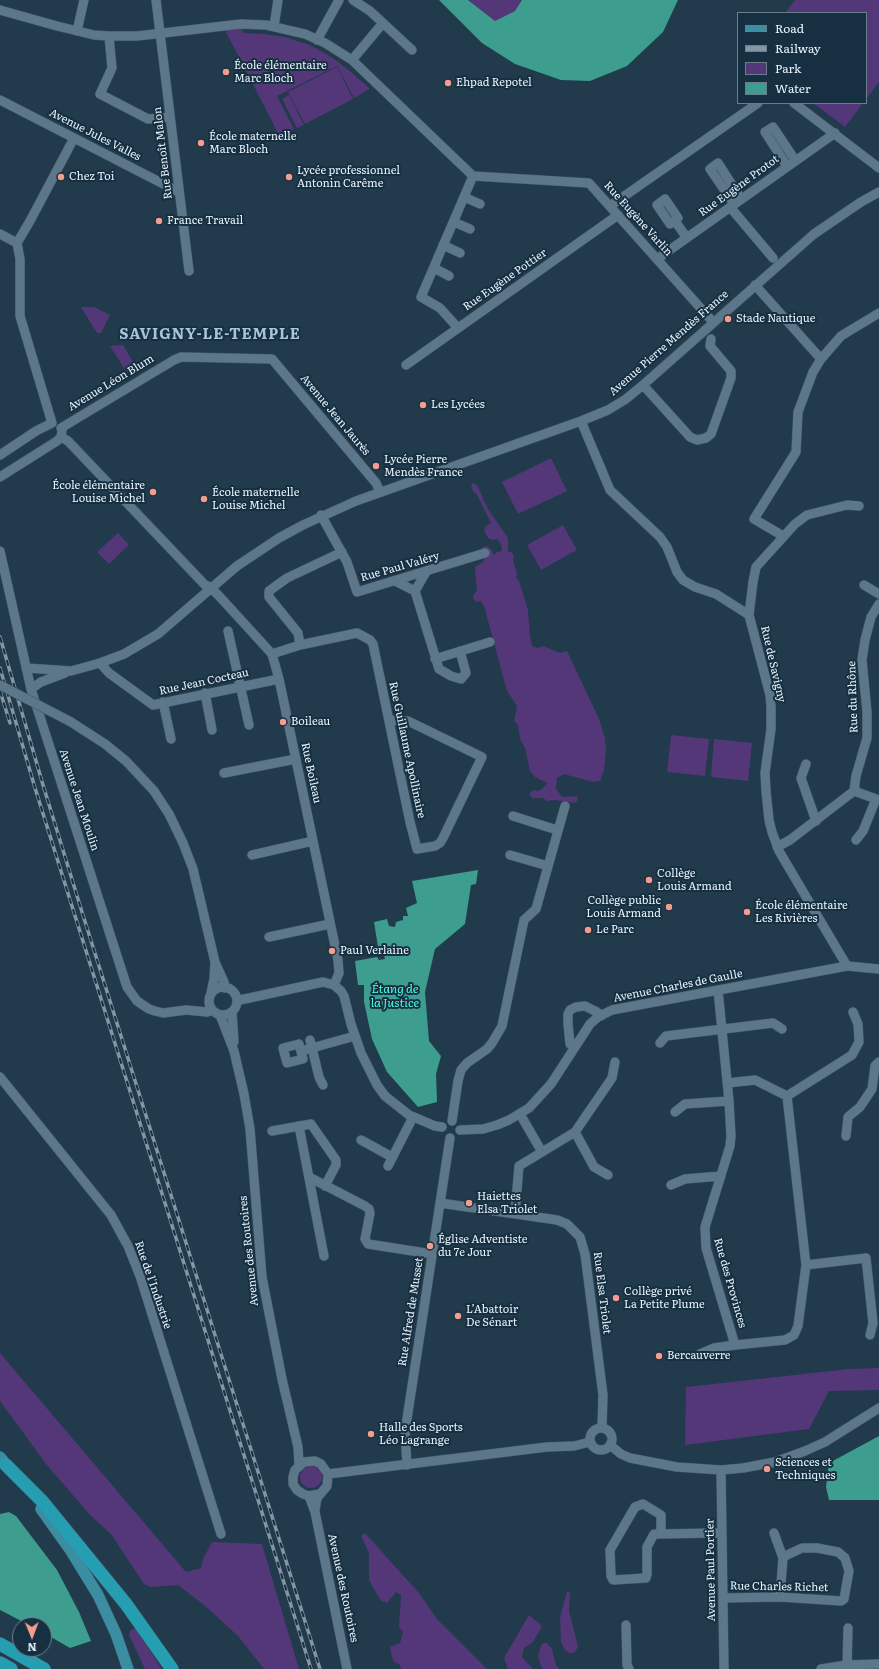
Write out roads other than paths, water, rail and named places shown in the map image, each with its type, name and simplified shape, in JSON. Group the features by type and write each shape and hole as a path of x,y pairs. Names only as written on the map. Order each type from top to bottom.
{"highway":[{"path":"3,1461 42,1501 126,1604 172,1669"},
{"path":"0,1644 44,1669"},
{"path":"0,1663 11,1669"}],"main road":[{"path":"3,1461 59,1533 81,1565 116,1634 128,1669"}],"street":[{"path":"77,31 84,0"},
{"name":"Rue Benoît Malon","path":"156,0 189,272"},
{"path":"274,26 278,0"},
{"path":"317,40 339,0"},
{"path":"353,0 370,11 412,50"},
{"path":"0,10 77,31 109,36 137,36 161,32 241,24 274,26 317,40 352,60 473,176 421,297 440,308 458,328"},
{"path":"352,60 383,23"},
{"path":"109,36 112,68 100,94 148,119 170,117"},
{"name":"Avenue Jules Valles","path":"0,100 180,192"},
{"path":"610,206 757,104"},
{"path":"795,104 879,168"},
{"path":"787,166 765,132 773,127 795,160"},
{"name":"Rue Eugène Protot","path":"657,259 835,133"},
{"path":"0,477 58,429 20,316 20,259 17,243 74,138"},
{"name":"Rue Eugène Varlin","path":"473,176 589,183 713,322"},
{"name":"Avenue Pierre Mendès France","path":"26,668 71,671 100,663 124,654 158,634 210,587 237,566 279,538 321,516 380,492 581,421 608,410 626,399 643,385 814,234 861,202 879,192"},
{"path":"464,197 480,204"},
{"path":"735,203 774,258"},
{"name":"Rue Eugène Pottier","path":"406,365 618,215"},
{"path":"675,220 687,238"},
{"path":"454,222 470,229"},
{"path":"0,234 17,243"},
{"path":"443,245 460,253"},
{"path":"434,268 449,276"},
{"path":"755,285 821,359"},
{"path":"783,536 754,519 796,452 798,412 813,372 821,359 841,336 879,313"},
{"path":"643,385 690,437 697,440 706,438 711,434 731,378 731,371 710,346 711,339"},
{"name":"Avenue Jean Jaurès","path":"174,360 181,357 272,359 376,483 380,492"},
{"name":"Avenue Léon Blum","path":"0,455 36,431 58,429 174,360"},
{"name":"Rue de Savigny","path":"581,421 610,490 660,537 667,547 677,572 683,580 695,587 716,594 749,615 772,707 766,773 766,797 769,820 777,847 841,959 847,966"},
{"name":"Rue Boileau","path":"58,429 65,439 205,585 210,587 272,654 279,679 339,968 339,973 334,985"},
{"path":"749,615 756,567 794,524 807,515 847,505 858,506"},
{"name":"Rue Paul Valéry","path":"321,516 348,562 357,592 485,553"},
{"name":"Avenue Jean Moulin","path":"0,551 31,689 127,987 137,1002 149,1009 163,1013 186,1010"},
{"path":"300,645 298,633 269,597 269,591 294,574 342,552"},
{"path":"426,572 415,591 435,659 439,669 451,676 461,679 466,673 460,651"},
{"path":"395,581 415,591"},
{"path":"864,585 879,594"},
{"name":"Rue du Rhône","path":"854,792 856,776 866,738 867,712 862,660 871,617 879,604"},
{"path":"228,631 249,725"},
{"name":"Rue Guillaume Apollinaire","path":"272,654 300,645 357,634 370,640 373,644 389,720 417,848 440,843 482,757 408,721 389,720"},
{"path":"435,659 490,642"},
{"name":"Rue Jean Cocteau","path":"100,663 109,673 154,705 205,693 279,679"},
{"path":"31,689 41,682 71,671"},
{"name":"Avenue des Routoires","path":"0,685 71,722 105,744 126,761 154,791 169,814 183,843 193,869 215,962 224,982 225,988 233,992 236,999 236,1006 232,1012 234,1051 250,1129 258,1234 267,1305 298,1447 299,1464 295,1470 293,1484 297,1490 303,1494 314,1495 327,1486 328,1474 321,1464 309,1460 298,1447"},
{"path":"205,693 212,730"},
{"path":"163,702 171,739"},
{"path":"224,773 296,759"},
{"path":"806,764 801,778 816,821"},
{"path":"777,847 790,840 854,792 878,799 863,831 856,840"},
{"path":"452,1121 461,1070 467,1063 487,1050 502,1026 524,920 536,909 565,806"},
{"path":"513,816 558,830"},
{"path":"252,855 313,841"},
{"path":"510,855 548,866"},
{"path":"268,937 330,924"},
{"name":"Avenue des Routoires","path":"215,962 214,979 209,1003 216,1013 234,1051"},
{"name":"Avenue Charles de Gaulle","path":"460,1130 483,1129 510,1120 520,1114 544,1093 590,1024 612,1010 847,966 879,969"},
{"path":"236,999 240,1000 324,982 334,985 344,996 355,1036 369,1072 385,1096 413,1117 442,1128"},
{"path":"186,1010 210,996 217,989 225,988"},
{"name":"Rue des Provinces","path":"718,990 728,1083 730,1146 705,1227 705,1239 736,1345 785,1340 794,1334 798,1326 806,1265 787,1096"},
{"path":"574,1047 570,1044 568,1014 570,1010 576,1007 585,1006 601,1016"},
{"path":"186,1010 224,1015 232,1012"},
{"path":"728,1083 755,1080 787,1096 852,1055 859,1042 858,1024 853,1012"},
{"path":"660,1043 666,1036 773,1023 782,1029"},
{"path":"301,1051 311,1044 355,1036"},
{"path":"311,1044 319,1077 323,1085"},
{"path":"515,1213 519,1166 575,1132 612,1078 615,1062"},
{"path":"846,1136 848,1117 860,1107 872,1089 875,1066 879,1062"},
{"name":"Rue de l'Industrie","path":"0,1077 111,1215 128,1246 140,1276 221,1534"},
{"path":"675,1112 685,1104 729,1101"},
{"path":"520,1114 542,1152"},
{"path":"388,1166 413,1117"},
{"path":"452,1121 458,1125 460,1130 458,1135 450,1138 443,1133 442,1128 445,1123 452,1121"},
{"path":"272,1131 311,1124 336,1160 336,1164 325,1186"},
{"path":"299,1126 324,1256"},
{"path":"575,1132 594,1167 608,1176"},
{"name":"Rue Alfred de Musset","path":"406,1465 405,1432 450,1138"},
{"path":"361,1140 392,1157"},
{"path":"671,1185 685,1179 721,1176"},
{"path":"309,1177 365,1206 369,1210 370,1213 365,1239 368,1244 432,1254"},
{"name":"Rue Elsa Triolet","path":"440,1203 557,1220 575,1230 583,1242 602,1395 602,1428"},
{"path":"806,1265 866,1258 873,1323 870,1335"},
{"path":"700,1354 714,1348 736,1345"},
{"path":"610,1445 621,1454 637,1459 688,1468 721,1470 763,1465 793,1456 825,1442 879,1408"},
{"path":"602,1428 606,1429 611,1434 612,1438 610,1445 600,1450 594,1448 590,1442 590,1435 592,1431 602,1428"},
{"path":"328,1474 547,1447 574,1446 590,1442"},
{"path":"299,1464 309,1460"},
{"name":"Avenue Paul Portier","path":"721,1470 724,1669"},
{"name":"Avenue des Routoires","path":"314,1495 316,1502 315,1512 347,1669"},
{"path":"661,1534 661,1515 643,1504 635,1507 610,1550 611,1576 613,1580 646,1578 647,1546 654,1534 661,1534 722,1533"},
{"path":"774,1533 783,1561 780,1597"},
{"name":"Rue Charles Richet","path":"723,1598 780,1597 841,1601 844,1599 849,1571 845,1558 838,1552 817,1548 802,1548 787,1555 783,1561"},
{"path":"626,1625 627,1664 629,1669"},
{"path":"847,1667 848,1628"},
{"path":"821,1669 879,1664"}],"water":[{"path":"439,0 468,0 495,21 515,11 522,0 678,0 663,32 627,66 590,81 561,80 515,64 482,43"},
{"name":"Étang de la Justice","path":"478,870 476,884 471,885 465,924 435,949 425,992 429,1041 441,1056 436,1074 437,1102 418,1107 387,1072 372,1039 364,1002 364,985 358,985 355,961 377,957 379,960 385,959 382,947 378,947 374,922 387,919 389,926 395,927 396,922 403,920 403,916 408,916 406,908 417,903 412,881"},
{"path":"879,1436 879,1500 829,1500 826,1487 829,1463"},
{"path":"9,1512 16,1516 57,1570 79,1612 91,1641 70,1648 52,1638 52,1617 14,1617 0,1610 0,1514"}],"railway":[{"path":"0,637 82,912 320,1669"},
{"path":"0,668 35,788 311,1669"},
{"path":"0,691 10,723"}],"place":[{"name":"École élémentaire Marc Bloch","path":"226,72"},
{"name":"Ehpad Repotel","path":"448,83"},
{"name":"École maternelle Marc Bloch","path":"201,143"},
{"name":"Chez Toi","path":"61,177"},
{"name":"Lycée professionnel Antonin Carême","path":"289,177"},
{"name":"France Travail","path":"159,221"},
{"name":"Stade Nautique","path":"728,319"},
{"name":"Les Lycées","path":"423,405"},
{"name":"Lycée Pierre Mendès France","path":"376,466"},
{"name":"École élémentaire Louise Michel","path":"153,492"},
{"name":"École maternelle Louise Michel","path":"204,499"},
{"name":"Boileau","path":"283,722"},
{"name":"Collège Louis Armand","path":"649,880"},
{"name":"Collège public Louis Armand","path":"669,907"},
{"name":"École élémentaire Les Rivières","path":"747,912"},
{"name":"Le Parc","path":"588,930"},
{"name":"Paul Verlaine","path":"332,951"},
{"name":"Haiettes Elsa Triolet","path":"469,1203"},
{"name":"Église Adventiste du 7e Jour","path":"430,1246"},
{"name":"Collège privé La Petite Plume","path":"616,1298"},
{"name":"L’Abattoir De Sénart","path":"458,1316"},
{"name":"Bercauverre","path":"659,1356"},
{"name":"Halle des Sports Léo Lagrange","path":"371,1434"},
{"name":"Sciences et Techniques","path":"767,1469"}],"district":[{"name":"SAVIGNY-LE-TEMPLE","path":"210,335"}]}
